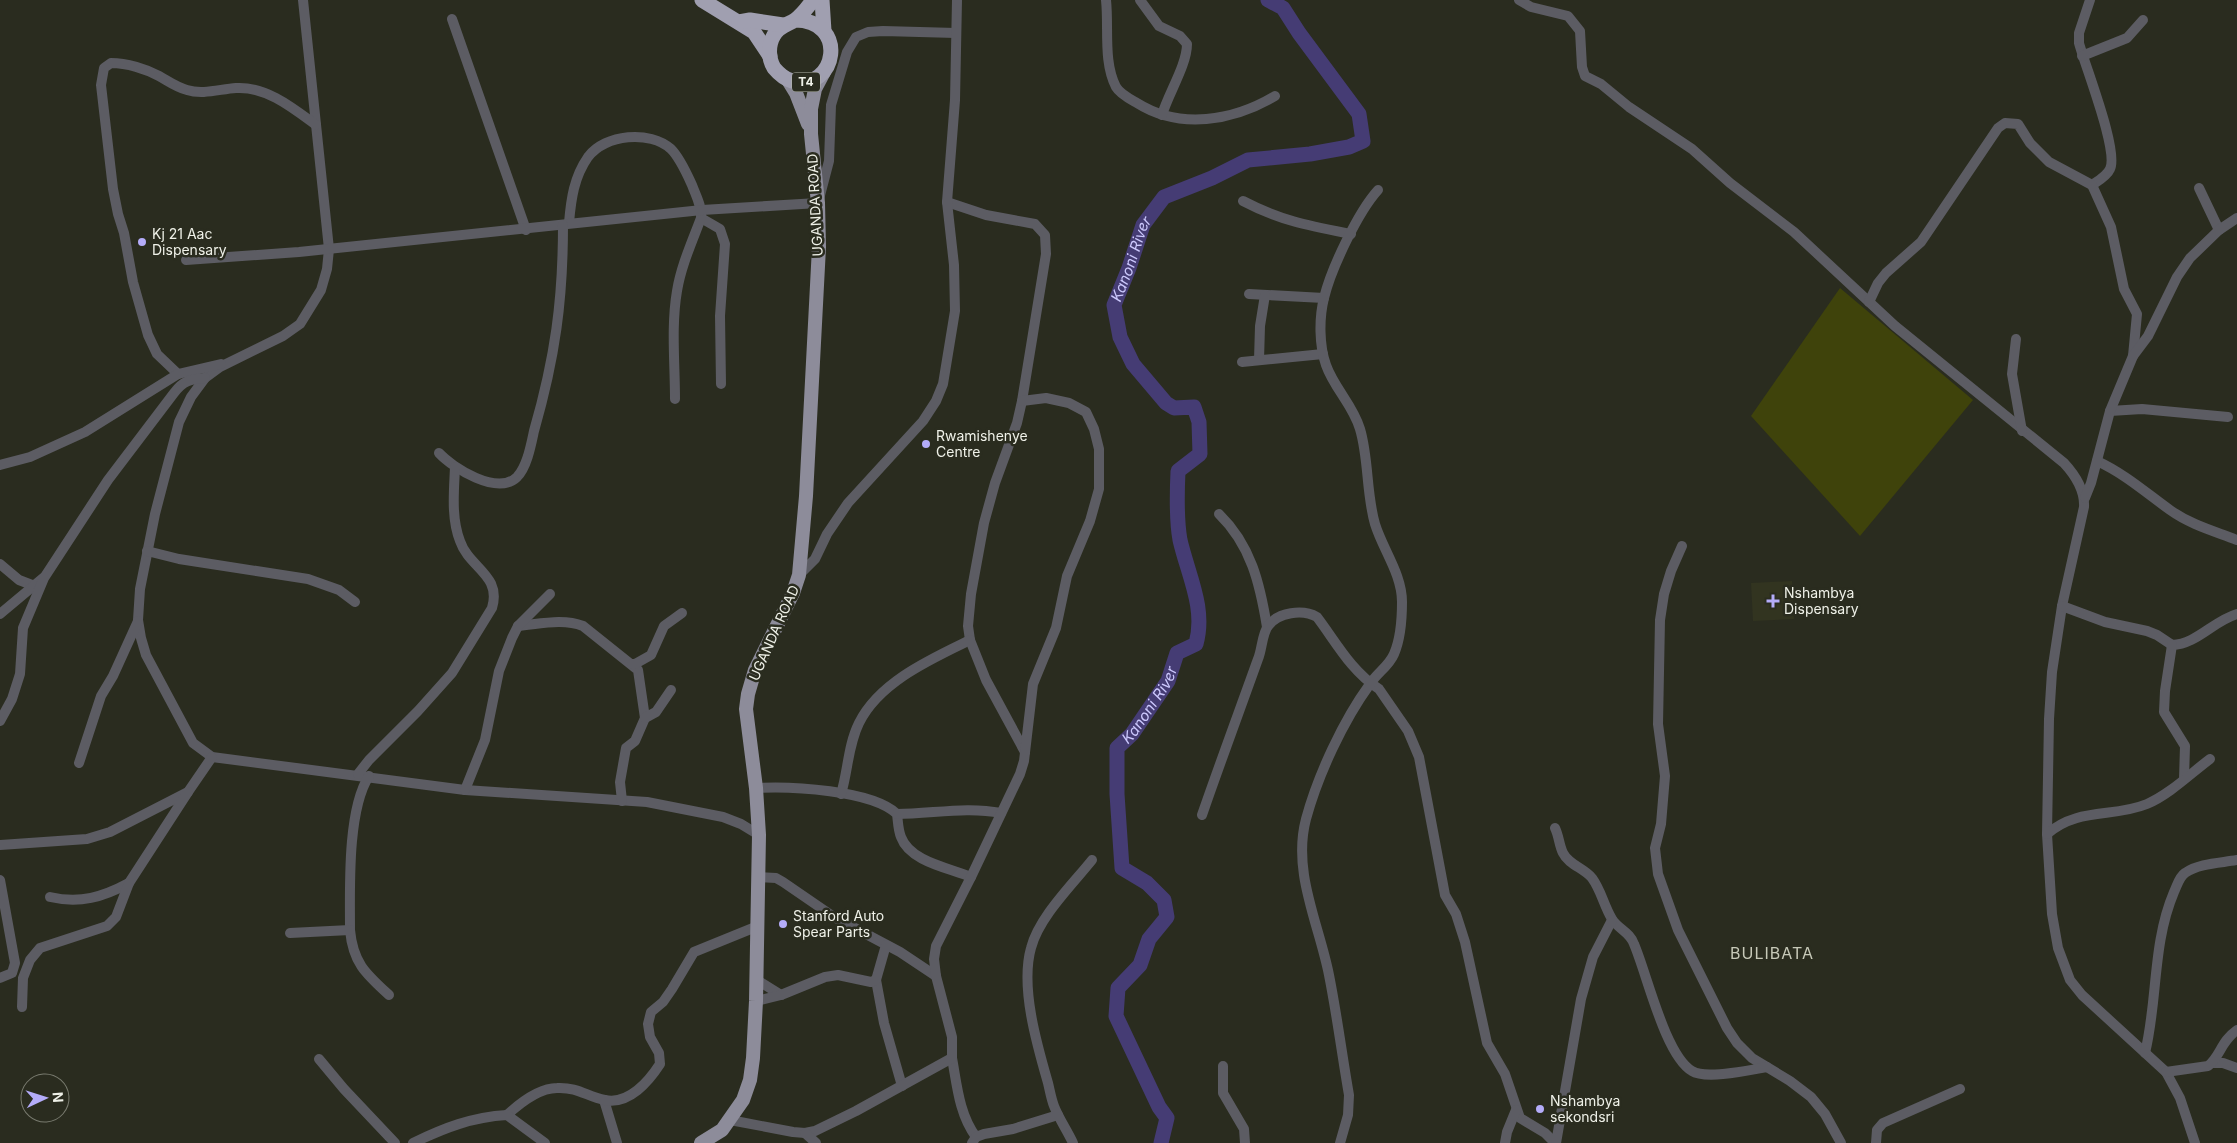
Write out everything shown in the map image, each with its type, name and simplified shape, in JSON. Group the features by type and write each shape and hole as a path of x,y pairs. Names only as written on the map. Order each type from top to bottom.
{"highway":[{"name":"T4","path":"702,0 754,32 779,74 788,80 807,82 824,72 831,52 830,41 824,31 822,0"},
{"path":"770,56 770,44 775,33 813,0"},
{"path":"737,22 750,20 789,22 806,20 816,24 824,31"}],"main road":[{"name":"UGANDA ROAD","path":"701,1143 712,1138 730,1120 743,1100 750,1080 756,1001 759,835 756,788 748,727 748,694 755,670 790,600 799,575 806,496 819,247 818,203 811,134 812,99 824,72"},
{"name":"UGANDA ROAD","path":"788,80 803,109 811,134"}],"street":[{"path":"303,0 329,249 327,268 322,290 300,324 283,336 230,362 205,378 191,397 179,422 170,450 140,589 138,620 146,655 165,692 193,743 212,757 358,774 465,790 647,802 723,817 741,824 759,835"},
{"path":"799,575 815,560 827,534 848,503 896,449 910,437 936,401 943,384 955,311 954,265 948,202 955,91 957,0"},
{"path":"1106,0 1110,68 1118,89 1141,106 1162,115 1202,120 1221,118 1254,108 1275,96"},
{"path":"1140,0 1159,26 1180,36 1187,44 1182,63 1166,99 1162,115"},
{"path":"1519,0 1531,7 1568,16 1580,31 1582,67 1585,76 1601,84 1613,95 1692,149 1730,183 1794,232 1895,326 2064,463 2078,482 2084,498"},
{"path":"2090,0 2079,33 2082,56 2106,128 2112,158 2110,170 2092,185"},
{"path":"452,19 526,230"},
{"path":"2082,56 2127,38 2143,20"},
{"path":"186,260 250,257 526,230 566,224 818,203 829,161 831,105 847,52 856,37 868,32 884,31 956,33"},
{"path":"178,374 157,354 148,335 133,282 124,233 113,190 102,104 101,85 104,68 111,63 126,64 158,75 173,85 195,93 239,88 251,89 279,100 316,124"},
{"path":"1869,302 1878,283 1886,273 1921,242 1998,128 2005,123 2018,124 2030,143 2045,159 2061,170 2092,185 2106,213 2114,234 2124,289 2137,314 2133,356"},
{"path":"439,453 455,467 482,480 503,482 515,479 521,471 542,405 554,353 561,303 566,224 575,184 589,156 602,146 617,139 638,138 659,141 672,150 691,183 702,214 720,229 725,244 720,316 721,384"},
{"path":"2199,188 2219,230"},
{"path":"1340,1143 1348,1116 1349,1095 1329,972 1307,890 1302,842 1305,821 1326,762 1370,683 1390,662 1394,654 1399,639 1402,599 1398,579 1375,524 1360,429 1327,367 1323,354 1322,317 1324,298 1351,234 1367,202 1378,190"},
{"path":"1243,201 1269,214 1294,223 1351,234"},
{"path":"948,202 986,215 1035,224 1045,235 1046,254 1022,401 1017,422 994,483 984,522 971,594 968,626 970,640 986,680 1026,753"},
{"path":"674,399 677,292 682,271 702,214"},
{"path":"2194,1143 2180,1098 2166,1072 2082,995 2070,980 2063,966 2052,914 2048,834 2049,719 2052,672 2062,606 2081,523 2084,498 2097,461 2110,411 2133,356 2148,336 2177,277 2190,258 2219,230 2237,218"},
{"path":"1249,294 1324,298"},
{"path":"1259,360 1260,326 1265,295"},
{"path":"2016,339 2012,374 2022,430"},
{"path":"1242,362 1323,354"},
{"path":"0,465 30,457 85,432 178,374 230,362"},
{"path":"0,720 12,699 20,674 23,628 44,578 108,480 174,392 181,384 191,379 205,378"},
{"path":"1022,401 1046,398 1069,403 1086,412 1094,429 1098,449 1099,489 1090,520 1068,576 1056,628 1034,684 1026,753 1016,785 936,946 934,959 936,976 952,1037 952,1058 961,1107 974,1140 1058,1115"},
{"path":"2110,411 2142,409 2228,417"},
{"path":"2097,461 2127,476 2171,510 2196,525 2237,540"},
{"path":"358,774 452,673 492,608 495,597 492,582 464,550 459,540 454,500 455,467"},
{"path":"1202,816 1224,748 1259,658 1267,627 1260,588 1251,559 1241,539 1219,514"},
{"path":"1682,546 1671,571 1664,594 1660,620 1658,724 1665,776 1661,824 1655,848 1658,874 1678,930 1727,1028 1743,1050 1811,1097 1825,1114 1841,1143"},
{"path":"148,551 179,559 308,579 332,587 355,602"},
{"path":"0,564 20,580 32,585"},
{"path":"0,614 32,585 44,578"},
{"path":"465,790 485,740 499,671 518,626 550,594"},
{"path":"2062,606 2104,622 2147,631 2158,635 2172,645 2186,643 2216,624 2237,614"},
{"path":"1267,627 1280,617 1302,612 1317,616 1346,659 1370,683 1379,689 1408,731 1420,757 1445,895 1456,914 1465,942 1487,1042 1505,1074 1520,1118 1526,1124 1545,1133 1556,1143"},
{"path":"632,664 635,664 654,651 664,626 682,613"},
{"path":"79,763 101,696 138,620"},
{"path":"518,626 572,622 583,626 638,670 645,718 635,741 626,748 620,782 622,801"},
{"path":"841,794 858,724 868,709 882,693 905,676 970,640"},
{"path":"2172,645 2164,712 2185,746 2184,779"},
{"path":"645,718 656,712 671,690"},
{"path":"22,1007 24,978 30,960 40,948 107,926 116,918 129,883 212,757"},
{"path":"2048,834 2067,820 2145,805 2160,797 2210,759"},
{"path":"369,776 362,787 356,810 352,858 351,944 357,962 367,975 389,995"},
{"path":"756,788 797,788 841,794 884,804 897,814 976,809 1001,813"},
{"path":"0,845 87,839 128,823 188,792"},
{"path":"897,814 900,836 913,852 923,858 971,877"},
{"path":"1554,828 1559,836 1562,852 1590,876 1596,884 1612,920 1632,938 1662,1021 1679,1060 1697,1074 1723,1073 1767,1067"},
{"path":"1073,1143 1058,1115 1036,1044 1028,968 1031,948 1052,909 1092,860"},
{"path":"2145,1053 2152,1019 2157,955 2168,907 2180,878 2185,872 2200,866 2237,860"},
{"path":"759,877 776,878 834,917 906,956 936,976"},
{"path":"0,880 15,963 12,973 0,978"},
{"path":"50,897 66,901 92,899 104,896 129,883"},
{"path":"1556,1143 1581,999 1593,957 1612,920"},
{"path":"413,1143 456,1124 480,1118 507,1115 527,1100 550,1088 580,1090 604,1100 618,1100 632,1094 660,1064 658,1053 650,1037 648,1024 650,1012 663,1002 694,952 758,926"},
{"path":"290,932 350,930"},
{"path":"886,945 876,980 884,1023 902,1086"},
{"path":"756,1001 781,995 825,977 838,975 871,982 876,980"},
{"path":"756,980 781,995"},
{"path":"2212,1063 2224,1042 2237,1030"},
{"path":"730,1120 805,1133 833,1123 952,1058"},
{"path":"319,1059 344,1089 395,1143"},
{"path":"2166,1072 2201,1069 2212,1063 2223,1063 2237,1068"},
{"path":"1223,1066 1223,1093 1244,1129 1244,1143"},
{"path":"1876,1143 1877,1130 1883,1123 1960,1089"},
{"path":"604,1100 616,1143"},
{"path":"1505,1143 1507,1132 1516,1110"},
{"path":"507,1115 545,1143"},
{"path":"805,1133 816,1143"}],"shaded area":[{"name":"Nshambya Dispensary","path":"1792,581 1794,619 1753,621 1751,583"}],"green space":[{"path":"1840,288 1973,400 1860,536 1751,416"}],"waterway":[{"name":"Kanoni River","path":"1161,1143 1167,1118 1159,1107 1116,1016 1118,988 1140,965 1149,939 1167,917 1164,900 1147,883 1122,868 1117,794 1117,748 1132,734 1168,681 1177,653 1196,644 1199,631 1199,617 1195,592 1180,540 1177,497 1178,471 1200,454 1199,422 1194,407 1174,408 1166,403 1133,364 1120,337 1114,305 1143,225 1164,197 1212,178 1248,160 1310,154 1349,147 1363,141 1359,114 1299,33 1283,8 1268,0"}],"place":[{"name":"Kj 21 Aac Dispensary","path":"142,242"},
{"name":"Rwamishenye Centre","path":"926,444"},
{"name":"Nshambya Dispensary","path":"1773,601"},
{"name":"Stanford Auto Spear Parts","path":"783,924"},
{"name":"Nshambya sekondsri","path":"1540,1109"}],"district":[{"name":"BULIBATA","path":"1772,953"}]}
